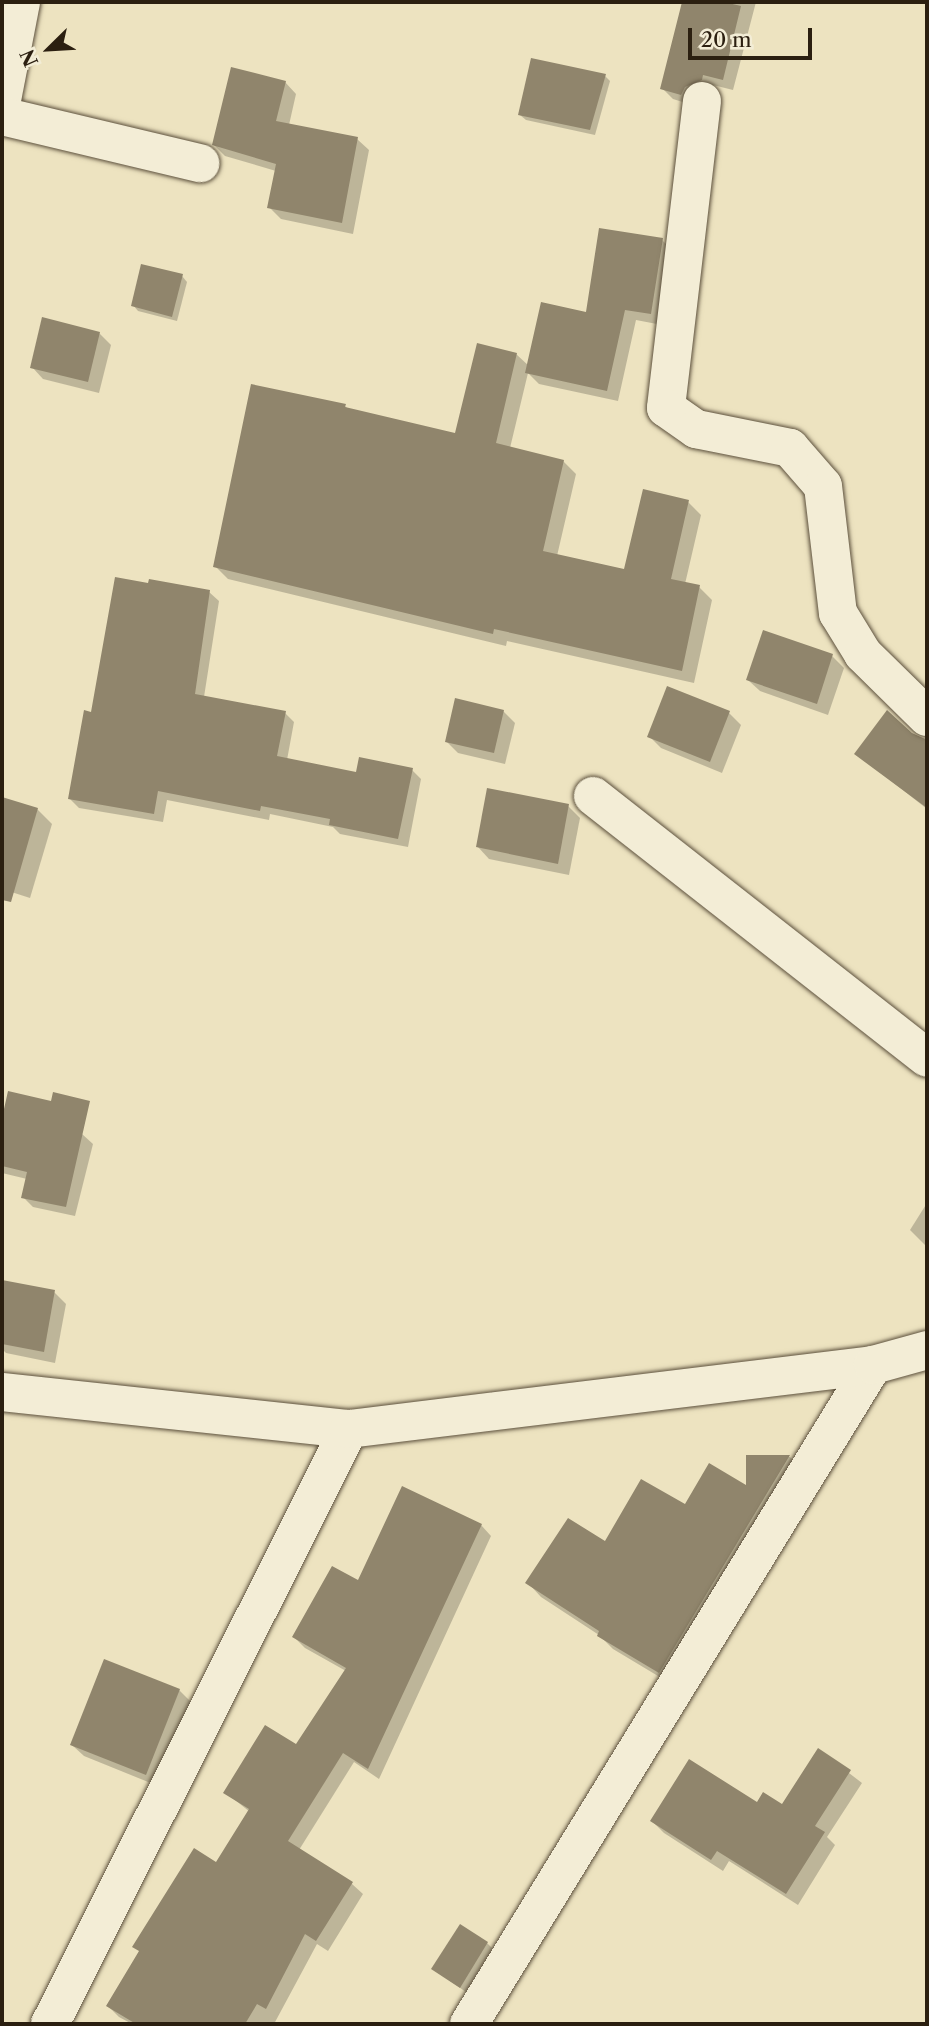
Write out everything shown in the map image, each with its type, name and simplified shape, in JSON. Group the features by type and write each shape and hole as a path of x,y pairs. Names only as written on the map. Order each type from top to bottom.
{"street":[{"path":"2,100 21,2"},
{"path":"702,101 666,408 696,429 790,449 823,486 838,613 863,654 927,717"},
{"path":"2,116 200,163"},
{"path":"593,796 927,1058"},
{"path":"2,1392 349,1429 873,1365 927,1350"},
{"path":"469,2024 873,1365"},
{"path":"50,2024 349,1429"}],"building":[{"path":"682,2 724,2 741,6 723,80 703,75 702,80 685,87 681,95 660,89"},
{"path":"531,58 606,74 590,130 518,115"},
{"path":"231,67 286,81 276,121 358,137 342,223 267,208 276,164 212,145"},
{"path":"599,228 663,238 651,314 625,310 607,391 525,373 541,302 586,312"},
{"path":"141,264 183,274 172,317 131,306"},
{"path":"42,317 100,332 88,382 30,368"},
{"path":"477,343 517,353 496,443 564,460 543,551 624,569 643,489 689,500 671,579 700,585 682,671 494,629 493,634 213,567 251,384 346,404 345,407 455,433"},
{"path":"115,577 148,583 149,579 210,590 195,694 286,711 277,756 356,772 359,757 413,768 398,839 329,825 330,819 261,806 260,811 158,791 154,814 68,799 84,710 91,712"},
{"path":"763,630 833,654 817,704 746,680"},
{"path":"667,686 730,711 710,762 647,737"},
{"path":"455,698 504,710 494,753 445,742"},
{"path":"887,710 912,733 927,740 927,808 854,754"},
{"path":"487,788 569,804 558,864 476,847"},
{"path":"2,797 38,808 11,902 2,900"},
{"path":"8,1091 51,1101 53,1092 90,1101 66,1207 21,1198 27,1172 2,1166 2,1118"},
{"path":"2,1280 55,1290 44,1352 2,1344"},
{"path":"746,1455 790,1455 659,1673 597,1636 599,1631 525,1583 568,1518 605,1541 641,1479 685,1504 709,1463 746,1485"},
{"path":"402,1486 482,1524 368,1769 343,1753 288,1841 353,1882 316,1941 305,1934 266,2009 257,2004 245,2024 136,2024 106,2006 139,1951 132,1947 194,1848 216,1862 249,1809 223,1793 265,1725 296,1744 346,1668 292,1637 332,1566 358,1580"},
{"path":"104,1659 180,1689 146,1775 70,1745"},
{"path":"818,1748 851,1770 815,1826 825,1832 786,1894 717,1851 711,1860 650,1821 689,1759 757,1802 763,1792 782,1804"},
{"path":"460,1924 488,1942 460,1988 431,1969"}]}
